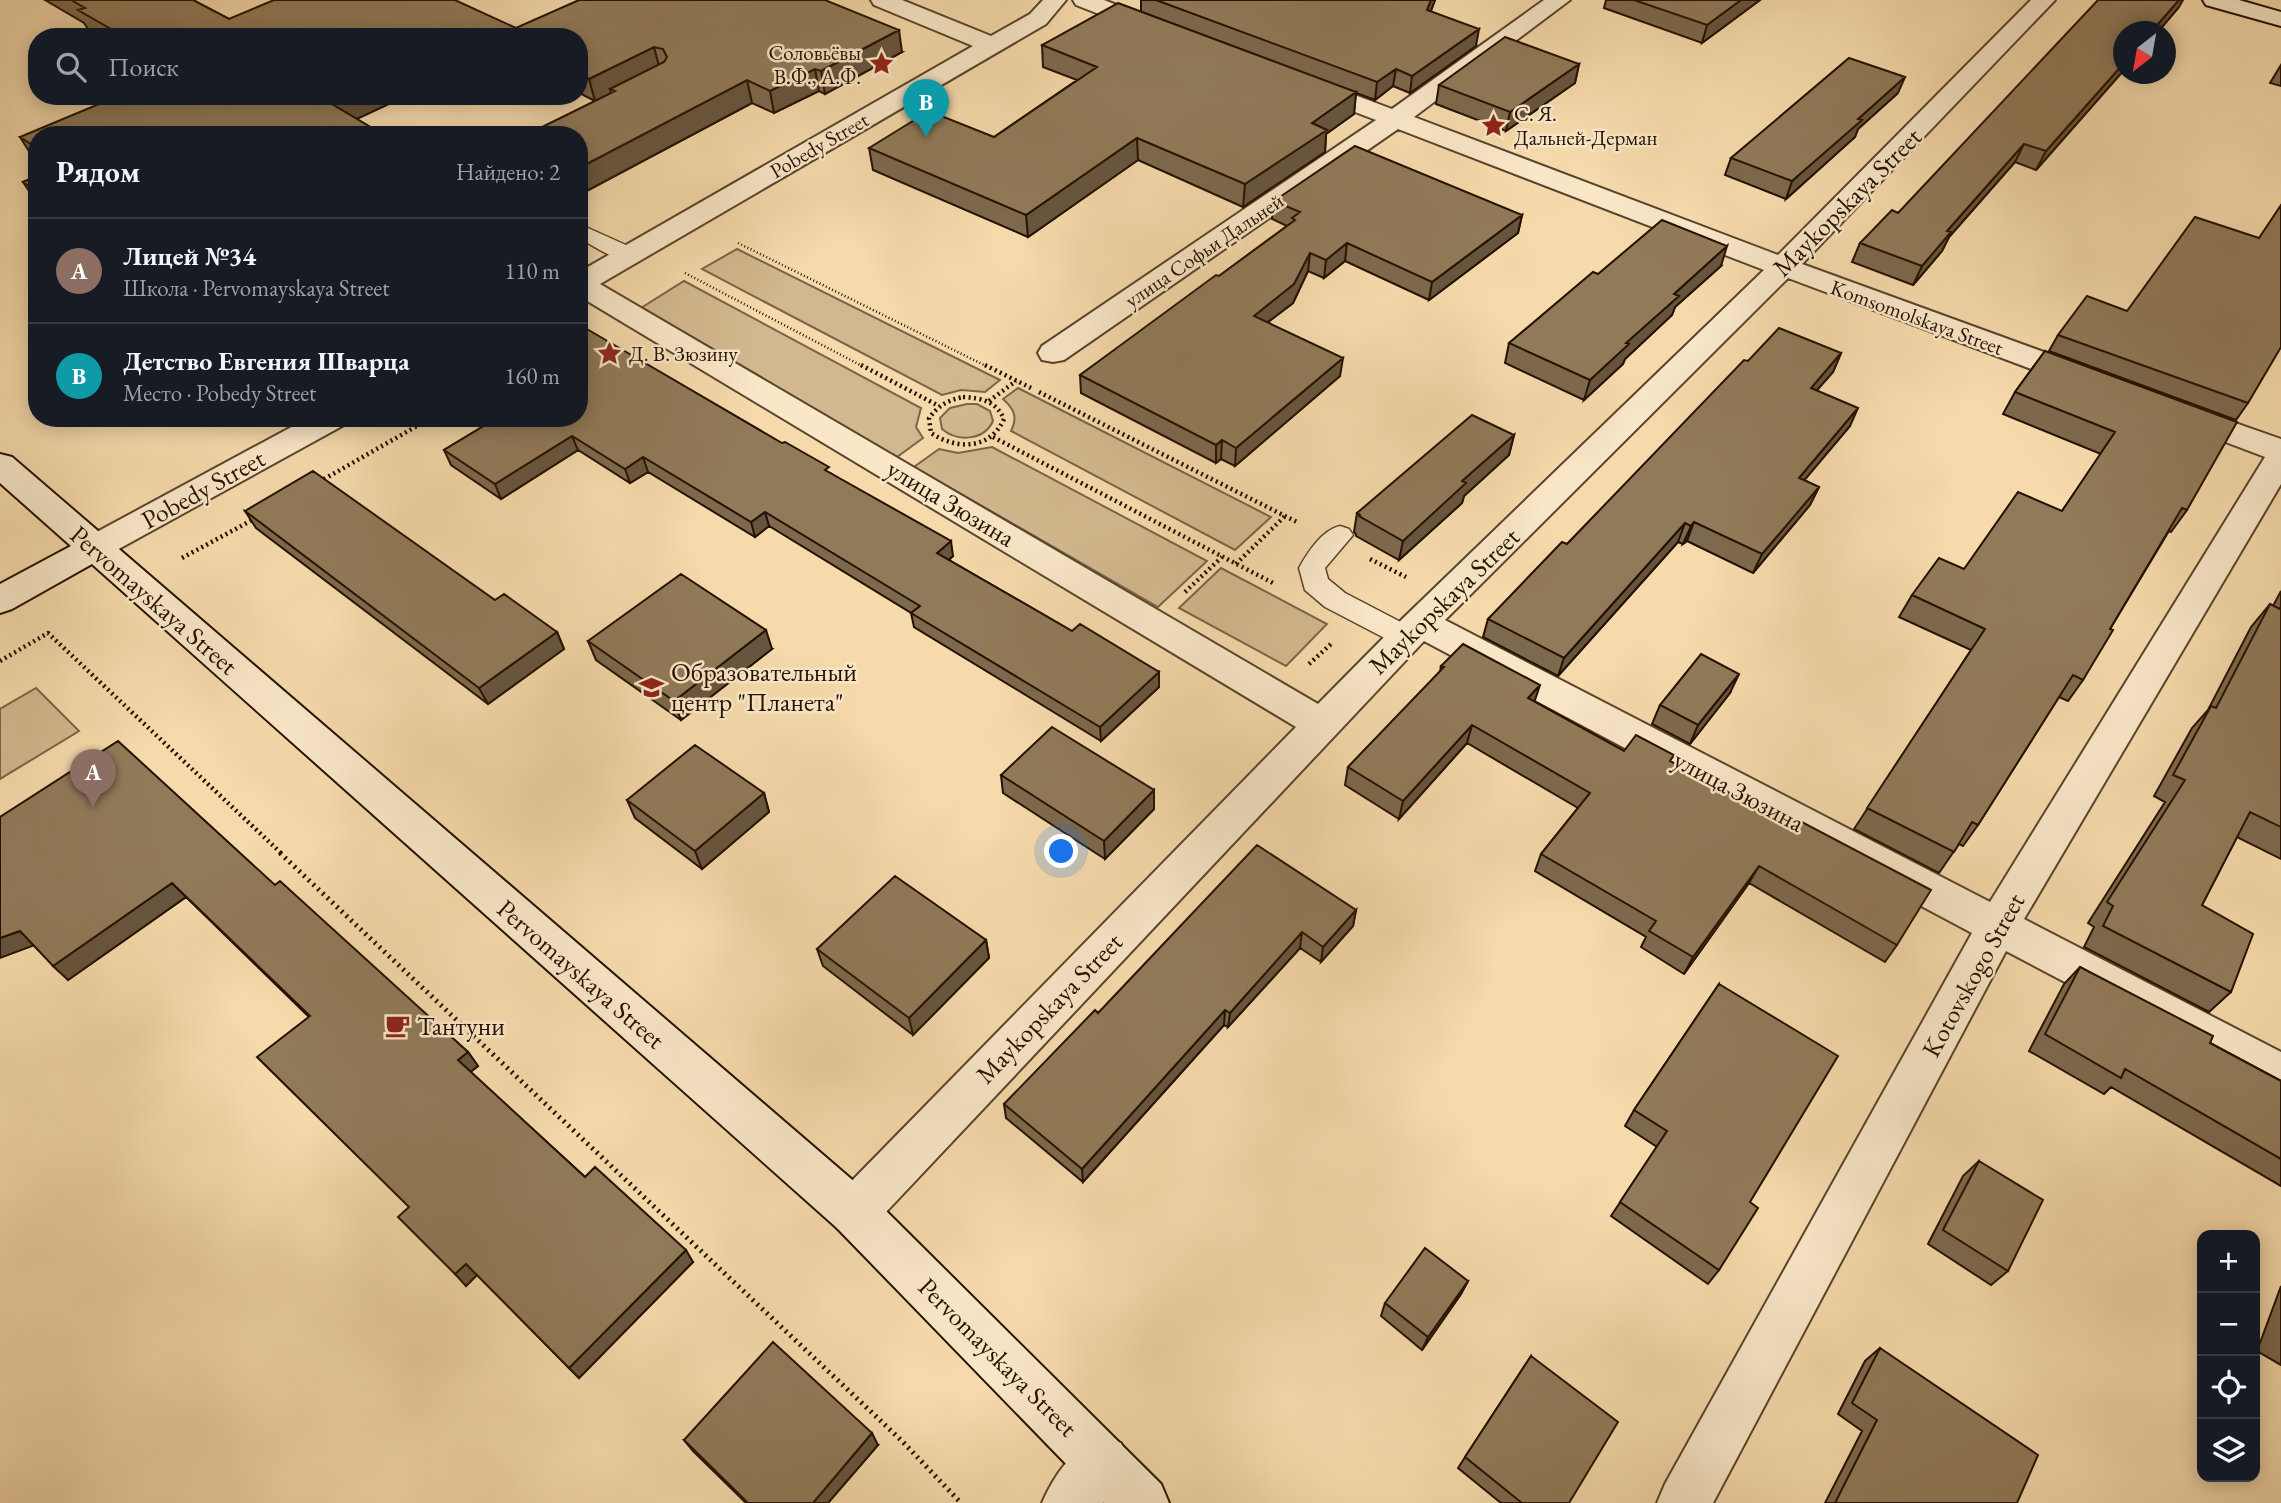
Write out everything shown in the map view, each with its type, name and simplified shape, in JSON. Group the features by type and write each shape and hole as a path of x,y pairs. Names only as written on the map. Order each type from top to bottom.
{"street":[{"path":"881,0 991,45"},
{"name":"Pobedy Street","path":"588,279 1038,19 1055,0"},
{"path":"1084,0 1182,38"},
{"name":"улица Софьи Дальней","path":"1053,353 1395,119 1559,0"},
{"name":"Maykopskaya Street","path":"854,1212 1321,724 1783,267 2044,0"},
{"path":"2214,0 2281,19"},
{"name":"Komsomolskaya Street","path":"1282,76 1783,267 2111,388"},
{"name":"улица Зюзина","path":"588,289 1321,724"},
{"path":"2163,407 2281,450"},
{"name":"Pobedy Street","path":"0,600 316,427"},
{"name":"Kotovskogo Street","path":"1684,1503 1997,928 2281,457"},
{"name":"Pervomayskaya Street","path":"0,465 854,1212 1142,1503"},
{"name":"улица Зюзина","path":"1414,630 2281,1074"},
{"path":"1069,1503 1102,1462"}],"lane":[{"path":"588,234 629,255"},
{"path":"1338,538 1318,557 1312,568 1315,583 1335,600 1414,630"}],"path":[{"path":"738,243 1285,516 1338,538 1412,580"},
{"path":"685,273 939,406"},
{"path":"964,397 975,397 996,404 1004,419 1002,428 993,437 974,445 961,446 938,439 931,433 929,418 939,406 964,397"},
{"path":"316,484 415,427"},
{"path":"993,437 1282,588"},
{"path":"182,558 258,516"},
{"path":"1236,564 1285,516"},
{"path":"0,661 48,633 902,1441 961,1503"}],"shaded area":[{"path":"737,249 1000,380 985,392 961,390 942,395 702,269"},
{"path":"684,281 921,408 916,427 923,438 897,457 641,308"},
{"path":"1018,388 1271,517 1235,550 1011,431 1014,414 1003,399"},
{"path":"977,404 990,411 993,421 989,428 970,437 955,436 942,429 940,418 950,408"},
{"path":"992,447 1207,561 1158,607 914,467 939,449 958,453"},
{"path":"1221,568 1327,624 1286,666 1179,608"},
{"path":"36,688 79,731 0,779 0,709"}],"building":[{"path":"71,0 193,0 229,19 274,0 455,0 516,28 109,28 78,10 85,8"},
{"path":"579,0 825,0 899,30 821,71 815,69 770,91 747,80 588,163 588,126 544,126 615,91 610,89 664,62 667,57 663,49 654,47 589,79 588,28 516,28"},
{"path":"1156,0 1431,0 1427,10 1479,29 1412,76 1396,69 1377,82"},
{"path":"1634,0 1741,0 1707,25"},
{"path":"2098,0 2179,0 2161,21 2113,21 2113,75 2046,151 2024,144 1947,231 1951,232 1922,266 1860,243 1892,210 1898,213"},
{"path":"1118,3 1356,92 1312,123 1327,130 1245,184 1137,138 1026,215 869,148 929,111 994,137 1097,67 1042,45"},
{"path":"1505,37 1579,64 1510,112 1439,85"},
{"path":"1849,58 1905,77 1858,119 1862,120 1792,181 1731,158"},
{"path":"96,105 334,105 369,126 46,126"},
{"path":"28,134 28,142 20,137"},
{"path":"1355,146 1522,215 1432,282 1347,243 1326,260 1310,253 1294,284 1254,316 1343,358 1236,448 1222,440 1216,445 1080,375 1295,220 1292,218 1300,212 1274,201"},
{"path":"2281,205 2281,347 2248,403 2058,335 2087,296 2127,311 2195,217 2259,238"},
{"path":"1662,220 1727,246 1674,294 1679,296 1626,343 1629,344 1590,380 1509,343 1593,272 1598,274"},
{"path":"1779,328 1841,353 1811,388 1858,408 1799,478 1819,487 1762,554 1694,522 1691,526 1685,523 1564,658 1488,619 1562,542 1567,544 1744,360 1748,361"},
{"path":"588,330 782,443 785,442 829,467 825,470 951,541 937,553 1072,631 1080,624 1159,672 1100,727 911,613 920,606 765,512 751,522 643,457 625,469 572,436 495,484 444,450 482,427 588,427"},
{"path":"2045,351 2237,422 2187,510 2182,508 2083,680 2073,675 1978,825 1972,822 1954,852 1867,808 1985,629 1912,595 1939,558 1964,569 2018,492 2062,511 2115,432 2015,392"},
{"path":"1472,415 1514,435 1462,481 1466,483 1403,541 1359,516 1357,513"},
{"path":"313,471 495,600 504,594 557,632 479,688 245,511"},
{"path":"681,574 766,630 674,701 588,641"},
{"path":"2270,604 2280,609 2281,606 2281,827 2250,812 2202,905 2253,934 2231,992 2103,926 2113,906 2107,902 2185,780 2173,775 2211,706 2216,708"},
{"path":"1463,644 1540,685 1528,698 1624,751 1636,735 1674,755 1670,761 1795,828 1800,821 1931,890 1897,945 1759,866 1693,957 1649,931 1656,921 1541,854 1590,793 1472,725 1403,801 1348,767"},
{"path":"1701,654 1739,674 1698,725 1660,705"},
{"path":"1052,727 1154,790 1104,841 1001,775"},
{"path":"118,741 275,885 280,881 468,1052 458,1060 585,1177 595,1167 686,1250 569,1368 466,1264 455,1274 398,1217 409,1207 257,1057 310,1016 172,883 53,966 20,931 0,938 0,817"},
{"path":"695,745 764,793 695,851 627,800"},
{"path":"1257,845 1356,910 1323,947 1302,932 1230,1013 1225,1010 1082,1169 1004,1104 1095,1010 1098,1013"},
{"path":"895,876 986,940 909,1018 817,949"},
{"path":"2080,967 2213,1036 2210,1043 2281,1081 2281,1159 2125,1069 2121,1078 2045,1034"},
{"path":"1719,984 1838,1056 1750,1202 1758,1208 1719,1270 1620,1202 1667,1131 1634,1110"},
{"path":"1979,1161 2043,1200 2008,1271 1943,1230"},
{"path":"1425,1248 1468,1281 1428,1337 1385,1303"},
{"path":"773,1342 872,1433 813,1503 748,1503 684,1440"},
{"path":"1880,1348 2038,1455 2017,1503 1835,1503 1877,1420 1852,1403"},
{"path":"1531,1356 1618,1422 1569,1503 1522,1503 1465,1457"}],"place":[{"name":"Соловьёвы В.Ф., А.Ф.","path":"881,64"},
{"name":"С. Я. Дальней-Дерман","path":"1494,125"},
{"name":"Детство Евгения Шварца","path":"926,137"},
{"name":"Д. В. Зюзину","path":"609,353"},
{"name":"Образовательный центр \"Планета\"","path":"651,687"},
{"name":"Лицей №34","path":"93,807"},
{"name":"Тантуни","path":"397,1026"}]}
